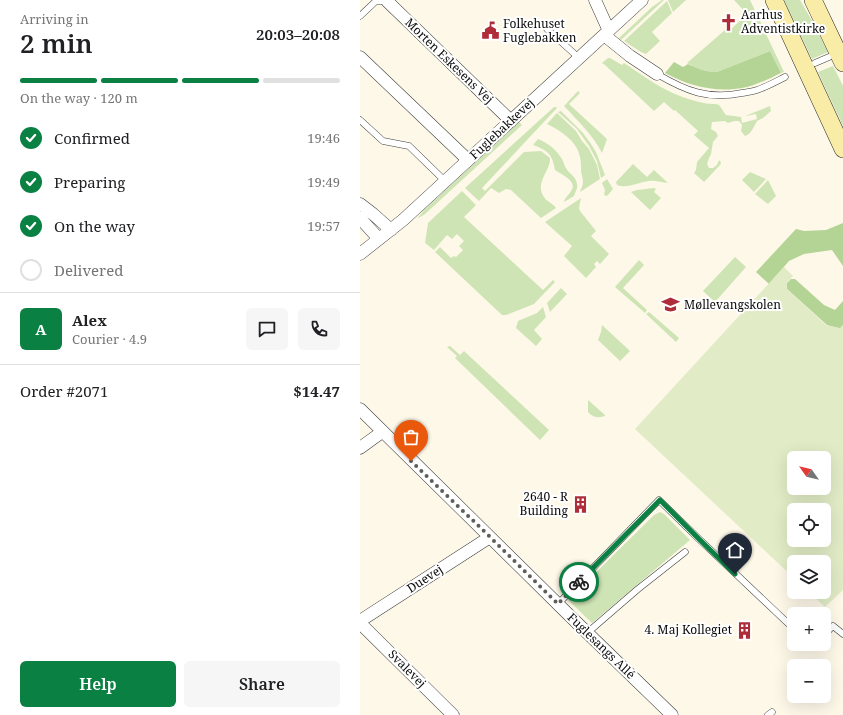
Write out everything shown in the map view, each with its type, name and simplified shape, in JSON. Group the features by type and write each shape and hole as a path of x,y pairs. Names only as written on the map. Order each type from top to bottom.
{"main road":[{"path":"774,0 843,149"},
{"path":"813,0 836,60"}],"street":[{"path":"595,0 606,33 630,56 657,74"},
{"name":"Fuglebakkevej","path":"360,254 391,230 642,0"},
{"name":"Morten Eskesens Vej","path":"387,1 511,121"},
{"path":"360,57 468,160"},
{"path":"360,204 391,230"},
{"path":"360,218 379,239"},
{"name":"Fuglesangs Allé","path":"360,409 672,715"},
{"path":"360,448 382,432"},
{"name":"Duevej","path":"360,622 490,537"},
{"name":"Svalevej","path":"360,622 453,715"}],"lane":[{"path":"360,16 376,1 387,1"},
{"path":"547,30 579,58"},
{"path":"815,63 836,60"},
{"path":"657,74 670,82 696,92 720,96 730,96 756,91 785,77"},
{"path":"360,120 383,141 409,146 445,181"},
{"path":"558,604 660,500 787,622"},
{"path":"588,633 638,589 685,552"},
{"path":"831,629 834,626 843,634"}],"green space":[{"path":"664,0 621,40 619,38 652,7"},
{"path":"668,0 686,0 673,12"},
{"path":"734,0 750,0 784,72 781,73 770,51 717,72 702,70 687,63 725,30 727,33 747,14"},
{"path":"784,0 800,0 828,52 812,59"},
{"path":"667,1 672,13 652,32 660,41 646,54 624,41"},
{"path":"770,51 781,73 766,80 737,89 725,90 700,87 676,79 665,73 674,62 683,67 688,64 702,70 717,72"},
{"path":"608,58 622,65 624,63 656,84 682,97 708,104 719,105 726,115 741,117 742,123 757,119 756,114 745,116 770,106 771,111 757,121 751,132 745,136 741,131 742,125 739,121 728,123 725,121 712,122 711,129 716,132 718,136 713,142 711,154 707,164 709,168 713,168 720,160 721,164 704,182 694,173 697,162 709,148 694,135 698,131 664,102 654,111 602,63"},
{"path":"833,66 843,86 843,126 818,72"},
{"path":"578,91 580,93 569,104 607,139 602,153 590,134 564,106"},
{"path":"554,107 557,108 482,188 485,191 524,152 541,151 550,158 549,165 541,183 542,192 545,199 556,208 541,218 511,190 506,189 499,193 491,188 479,201 465,188"},
{"path":"561,111 583,133 596,152 605,175 601,178 597,161 589,146 577,129 558,112"},
{"path":"557,113 576,131 589,149 597,165 600,179 580,192 583,182 581,160 576,146 568,137 547,124"},
{"path":"519,122 522,125 425,214 417,219 424,210"},
{"path":"538,139 549,145 557,152 563,160 565,167 576,181 577,187 574,196 564,202 573,187 571,181 555,170 551,156 546,151 533,145"},
{"path":"633,164 647,177 654,170 668,183 651,181 629,186 617,185 616,182"},
{"path":"750,172 766,179 754,192 742,180"},
{"path":"607,179 613,189 607,196 604,195 605,190 602,183"},
{"path":"768,180 776,196 768,204 755,194"},
{"path":"656,189 654,192 661,198 650,210 631,192 637,190"},
{"path":"462,191 476,205 464,217 543,290 553,280 555,282 534,304 506,315 502,315 435,252 440,247 451,258 454,256 456,257 463,250 459,246 464,241 457,234 452,239 447,235 434,250 425,243 428,223"},
{"path":"581,198 579,208 580,211 596,231 591,236 609,254 600,264 597,261 594,264 596,267 586,278 564,256 572,246 545,222"},
{"path":"843,223 843,266 832,250 804,254 789,261 769,284 756,272 796,229 804,231 826,230"},
{"path":"735,257 746,267 715,302 703,291"},
{"path":"639,260 644,265 623,288 647,310 645,313 615,287"},
{"path":"784,267 793,276 787,283 787,289 826,325 840,328 843,325 843,590 825,607 816,599 831,599 831,555 787,555 787,571 635,429"},
{"path":"791,279 795,279 824,305 835,310 843,301 843,325 840,329 827,325 787,289 787,283"},
{"path":"561,288 567,294 550,312 547,303"},
{"path":"543,307 546,317 534,330 542,339 536,346 516,328 518,321 537,313"},
{"path":"649,312 679,338 676,342 646,314"},
{"path":"602,325 630,351 620,361 598,340"},
{"path":"450,346 460,355 464,351 549,430 540,440 455,358 457,356 447,347"},
{"path":"588,400 605,416 596,417 590,414 588,412"},
{"path":"660,512 664,514 690,540 592,623 568,600 654,515"}],"way so far":[{"path":"411,461 558,604 579,582"}],"place":[{"name":"Aarhus Adventistkirke","path":"728,22"},
{"name":"Folkehuset Fuglebakken","path":"490,31"},
{"name":"Møllevangskolen","path":"671,305"},
{"name":"2640 - R Building","path":"581,504"},
{"name":"4. Maj Kollegiet","path":"745,630"}],"route":[{"path":"579,582 660,500 735,574"}]}
